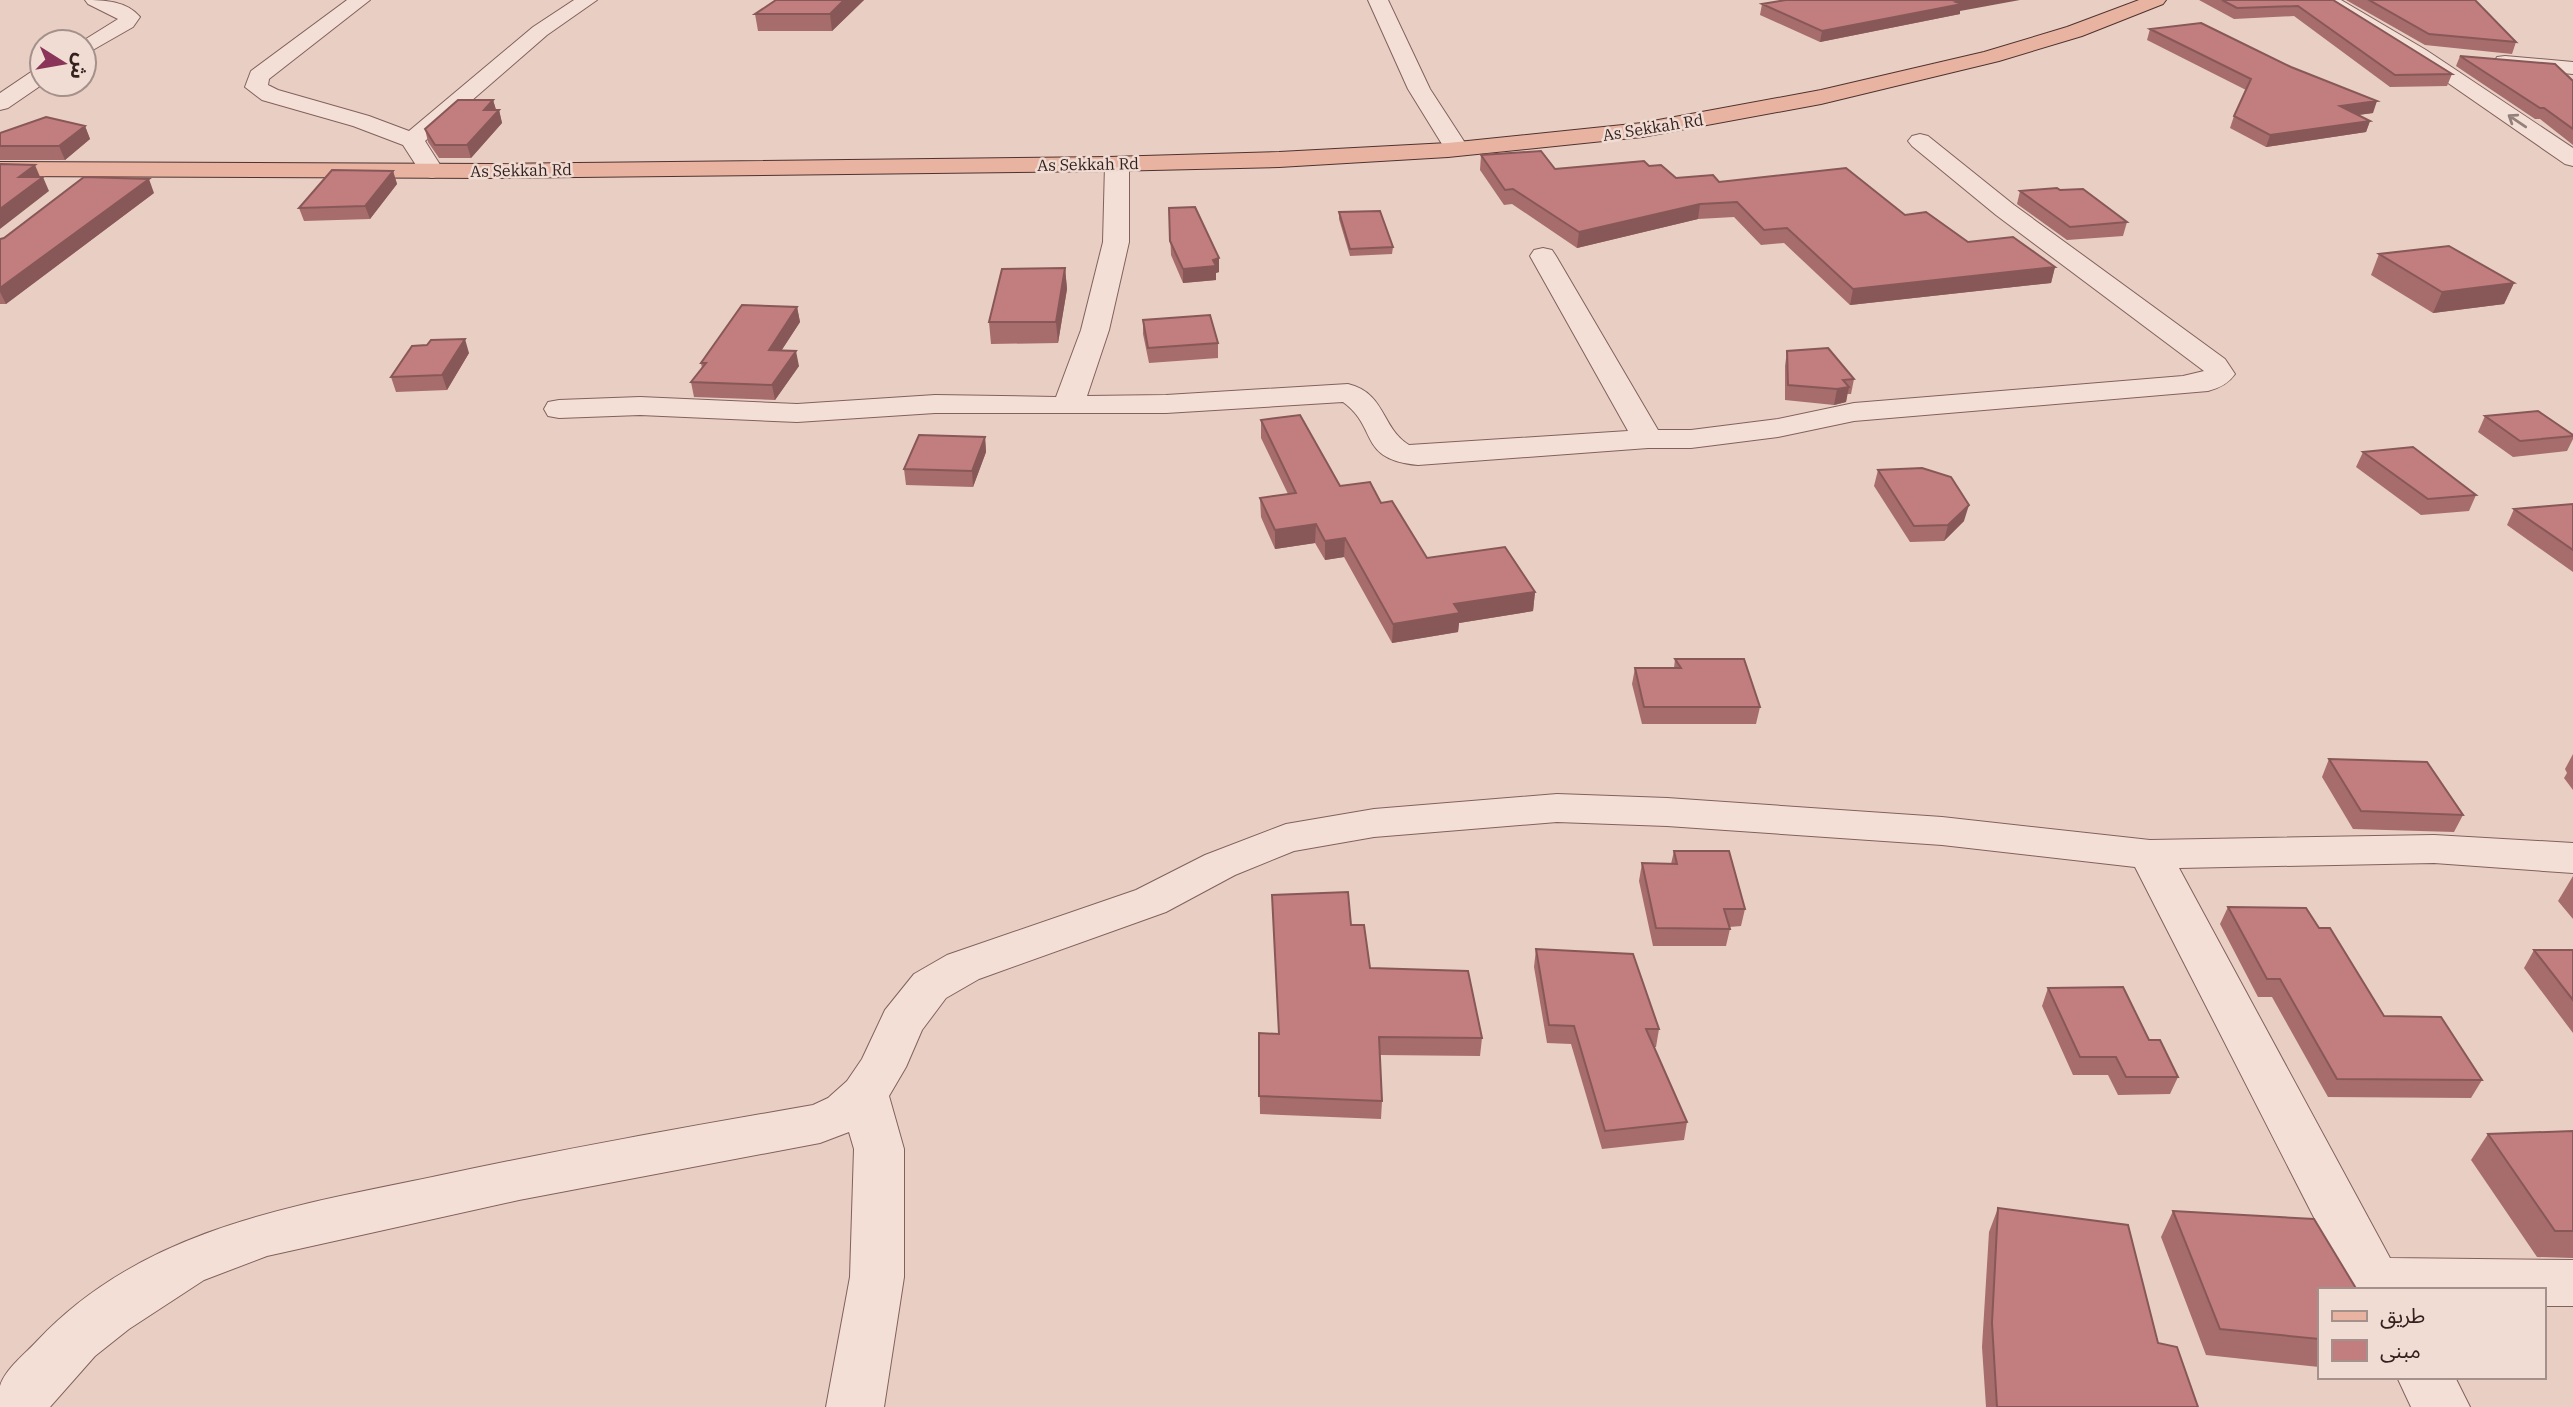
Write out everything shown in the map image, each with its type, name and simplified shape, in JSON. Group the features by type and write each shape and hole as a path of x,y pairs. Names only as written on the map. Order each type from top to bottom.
{"main road":[{"name":"As Sekkah Rd","path":"0,169 101,167 432,172 1117,165 1367,156 1457,149 1622,133 1740,113 1925,75 2071,34 2156,0"}],"street":[{"path":"95,0 130,17 126,23 98,40"},
{"path":"360,0 259,76 256,87 270,95 361,121 412,140 432,172"},
{"path":"412,140 532,37 587,0"},
{"path":"1378,0 1419,89 1457,149"},
{"path":"2327,0 2418,54 2573,159"},
{"path":"2418,54 2460,58"},
{"path":"2484,60 2573,68"},
{"path":"0,103 28,84"},
{"path":"559,409 640,406 797,413 935,404 1166,404 1348,393 1358,396 1393,449 1402,454 1648,439 1691,439 1778,428 1854,412 2183,385 2208,382 2220,374 2215,365 2005,210 1920,141"},
{"path":"1068,406 1095,330 1116,242 1117,165"},
{"path":"71,190 101,167"},
{"path":"1543,256 1648,439"},
{"path":"18,1407 32,1386 75,1339 110,1312 185,1264 252,1239 519,1179 820,1123 845,1112 864,1095 882,1066 902,1022 930,986 963,967 1151,901 1220,865 1286,838 1374,823 1558,808 1667,812 1942,831 2150,854 2434,849 2573,858"},
{"path":"2150,854 2377,1286 2573,1283"},
{"path":"855,1407 877,1277 879,1149 864,1095"},
{"path":"2426,1379 2441,1407"}],"building":[{"path":"776,0 844,0 830,14 755,14"},
{"path":"1786,0 1965,0 1956,2 1962,4 1822,31 1762,4"},
{"path":"2222,0 2333,0 2452,74 2395,75 2298,6 2237,8"},
{"path":"2369,0 2475,0 2516,42 2429,34"},
{"path":"2201,23 2291,67 2377,101 2340,106 2370,121 2270,135 2234,116 2251,79 2150,29"},
{"path":"2460,56 2555,64 2573,81 2573,129 2544,108 2540,108"},
{"path":"458,100 493,100 484,110 499,110 467,145 435,145 425,129"},
{"path":"46,117 85,126 59,146 0,146 0,133"},
{"path":"1541,151 1555,169 1644,161 1649,166 1661,165 1676,178 1713,175 1719,182 1846,168 1905,215 1926,212 1968,242 2013,237 2055,267 1853,289 1787,228 1764,230 1737,202 1700,204 1579,232 1513,189 1505,190 1481,155"},
{"path":"0,164 35,165 19,177 43,177 0,209"},
{"path":"332,170 393,171 365,206 299,208"},
{"path":"84,177 149,179 0,288 0,239"},
{"path":"2083,189 2127,222 2070,227 2020,191"},
{"path":"1195,207 1219,258 1213,260 1216,266 1183,269 1170,241 1169,208"},
{"path":"1380,211 1393,247 1350,249 1339,212"},
{"path":"2449,246 2514,283 2442,292 2379,254"},
{"path":"1065,268 1056,322 989,322 1002,269"},
{"path":"742,305 797,307 769,350 796,351 772,385 691,382 706,363 701,363"},
{"path":"1210,315 1218,343 1148,348 1143,320"},
{"path":"465,339 442,375 391,377 412,346 427,345 431,340"},
{"path":"1828,348 1854,379 1843,380 1849,387 1837,389 1788,385 1787,351"},
{"path":"2538,411 2573,436 2520,441 2485,416"},
{"path":"1300,415 1340,486 1370,482 1381,503 1392,501 1427,558 1505,547 1535,592 1454,604 1460,613 1393,624 1345,538 1325,541 1316,524 1275,530 1260,498 1296,493 1261,420"},
{"path":"919,435 985,437 972,471 904,469"},
{"path":"2413,447 2476,495 2428,499 2363,452"},
{"path":"1922,468 1951,477 1969,505 1948,525 1914,526 1878,470"},
{"path":"2573,504 2573,550 2514,509"},
{"path":"1675,659 1744,659 1760,707 1644,707 1635,668 1681,668"},
{"path":"2329,759 2427,762 2463,815 2361,811"},
{"path":"1674,851 1729,851 1745,909 1724,909 1730,929 1656,928 1642,863 1677,864"},
{"path":"1348,892 1351,925 1364,925 1370,968 1468,971 1482,1038 1379,1037 1382,1101 1259,1096 1259,1033 1279,1034 1272,895"},
{"path":"2228,907 2306,908 2319,928 2330,928 2384,1016 2441,1017 2482,1080 2337,1079 2280,979 2267,979"},
{"path":"1536,949 1633,954 1659,1029 1646,1029 1687,1122 1605,1131 1574,1026 1549,1025"},
{"path":"2534,950 2573,950 2573,1000"},
{"path":"2123,987 2149,1040 2160,1040 2178,1077 2126,1077 2116,1057 2080,1057 2048,988"},
{"path":"2573,1131 2573,1231 2555,1231 2488,1134"},
{"path":"1998,1208 2128,1225 2158,1343 2177,1347 2198,1407 1997,1407 1992,1323"},
{"path":"2173,1211 2314,1219 2356,1288 2318,1288 2318,1339 2220,1329"}]}
